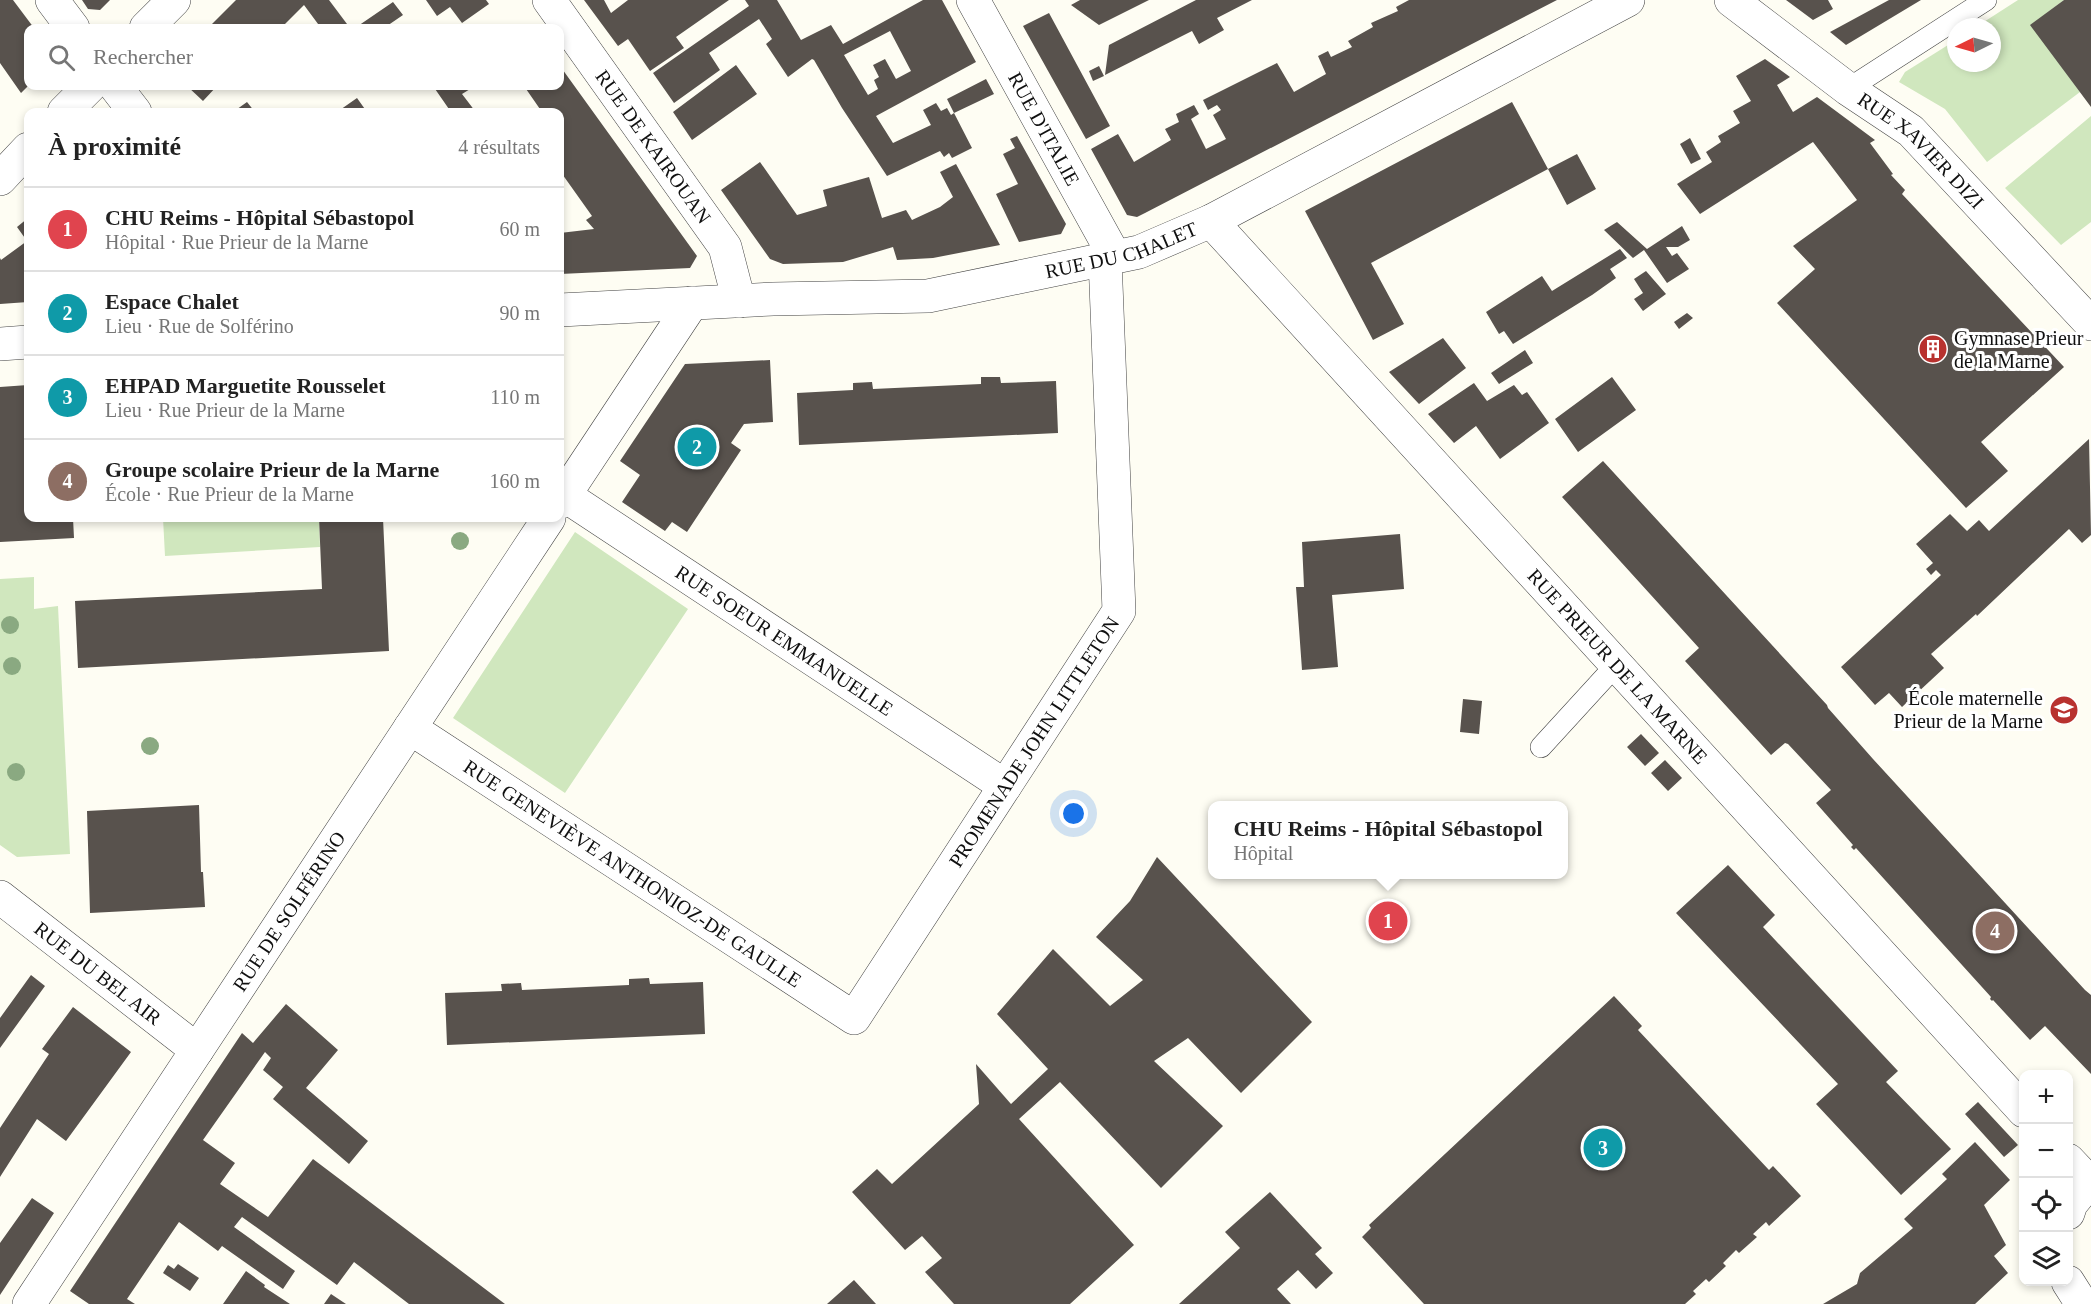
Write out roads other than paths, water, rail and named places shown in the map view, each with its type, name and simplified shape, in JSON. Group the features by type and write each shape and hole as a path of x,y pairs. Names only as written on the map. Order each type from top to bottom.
{"street":[{"path":"52,0 70,24"},
{"path":"150,24 174,0"},
{"name":"RUE DE KAIROUAN","path":"549,0 725,247 739,301"},
{"name":"RUE D'ITALIE","path":"973,0 1110,258"},
{"name":"RUE DU CHALET","path":"564,310 739,301 928,296 1139,252 1211,221 1628,0"},
{"name":"RUE XAVIER DIZI","path":"1731,0 1848,89 1911,131 2091,324"},
{"path":"68,108 86,90"},
{"path":"119,90 132,108"},
{"path":"0,178 24,153"},
{"name":"RUE PRIEUR DE LA MARNE","path":"1211,221 2019,1106"},
{"name":"PROMENADE JOHN LITTLETON","path":"854,1018 1119,611 1110,258"},
{"name":"RUE DE SOLFÉRINO","path":"564,495 692,303"},
{"path":"0,344 24,342"},
{"name":"RUE SOEUR EMMANUELLE","path":"564,509 1005,786"},
{"name":"RUE DE SOLFÉRINO","path":"29,1304 546,522"},
{"name":"RUE GENEVIÈVE ANTHONIOZ-DE GAULLE","path":"410,728 854,1018"},
{"name":"RUE DU BEL AIR","path":"0,897 198,1050"},
{"path":"2073,1199 2083,1173"}],"lane":[{"path":"1848,89 1986,0"},
{"path":"1541,747 1616,664"}],"place":[{"name":"Gymnase Prieur de la Marne","path":"1933,349"},
{"name":"Espace Chalet","path":"697,447"},
{"name":"École maternelle Prieur de la Marne","path":"2064,710"},
{"name":"CHU Reims - Hôpital Sébastopol","path":"1388,921"},
{"name":"Groupe scolaire Prieur de la Marne","path":"1995,931"},
{"name":"EHPAD Marguetite Rousselet","path":"1603,1148"}]}
